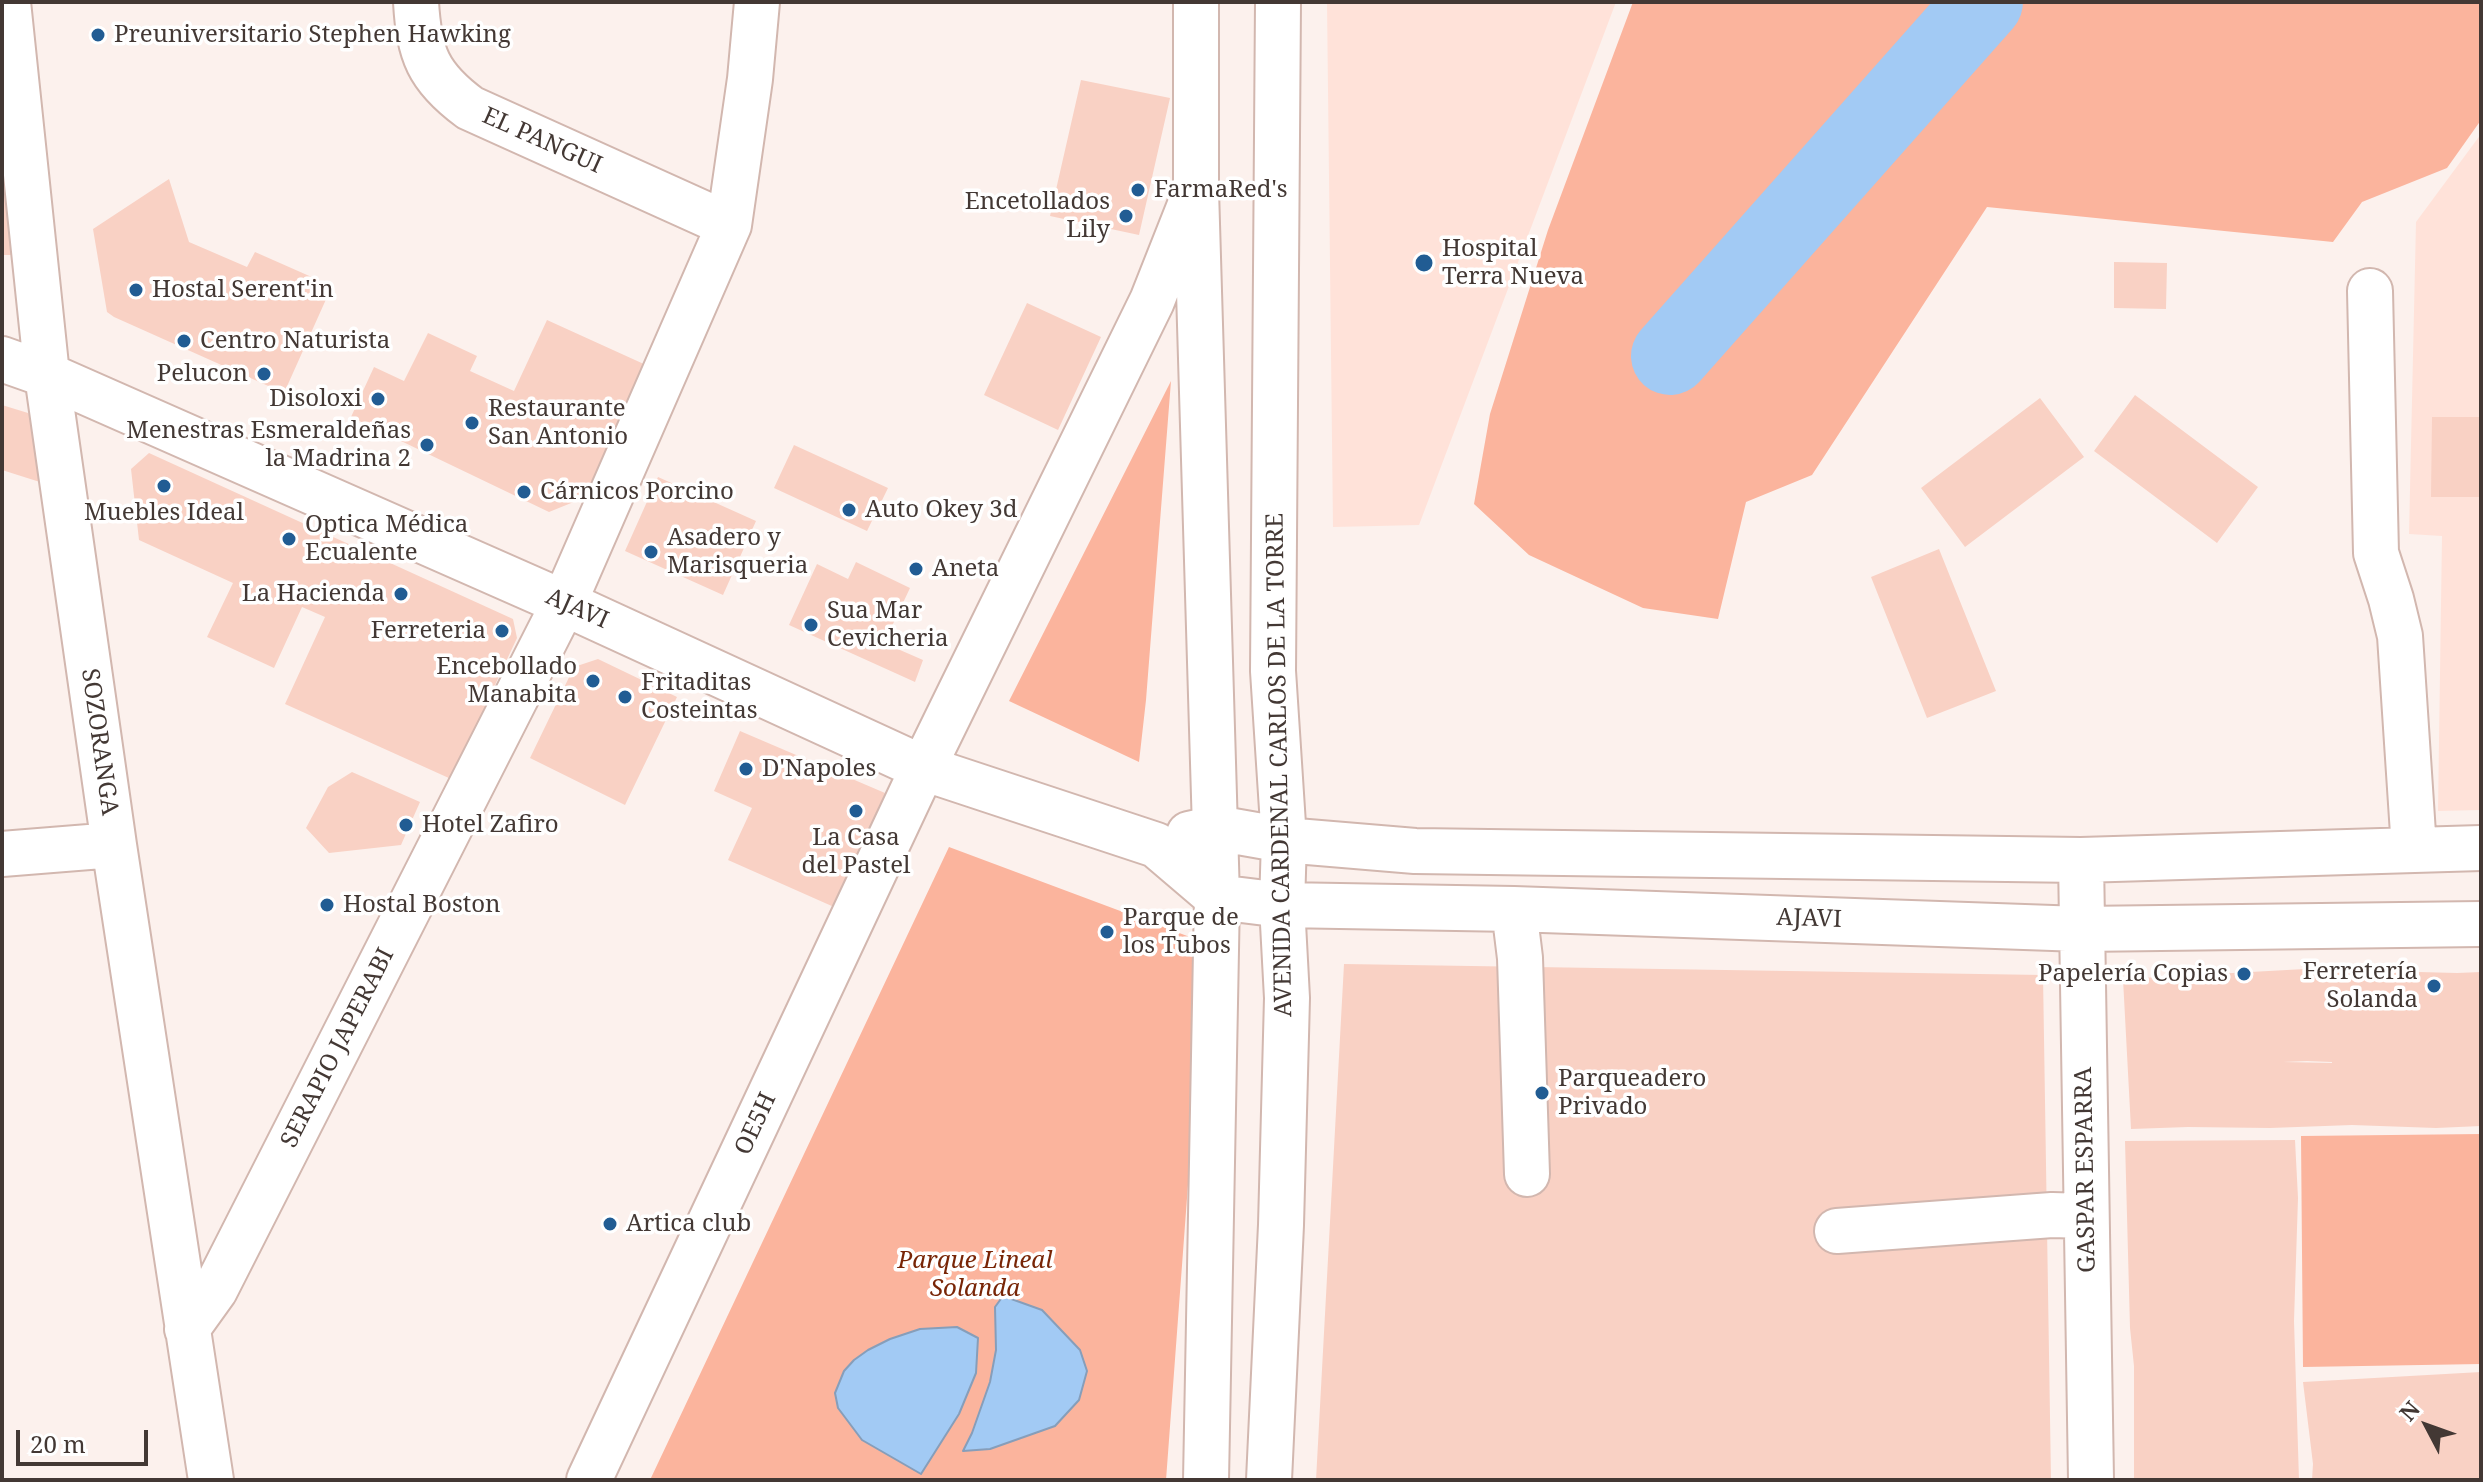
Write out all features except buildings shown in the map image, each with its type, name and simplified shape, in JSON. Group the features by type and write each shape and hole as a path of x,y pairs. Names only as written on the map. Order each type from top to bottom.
{"street":[{"name":"SOZORANGA","path":"8,2 47,375 114,845 211,1480"},
{"name":"EL PANGUI","path":"416,2 425,59 443,85 470,108 729,225"},
{"name":"SERAPIO JAPERABI","path":"187,1329 215,1290 564,603 729,225 750,79 757,2"},
{"path":"1196,2 1196,190 1217,897 1206,1480"},
{"name":"AVENIDA CARDENAL CARLOS DE LA TORRE","path":"1269,1480 1281,1225 1287,998 1282,905 1284,840 1273,671 1278,2"},
{"name":"OE5H","path":"589,1480 923,768 1152,301 1196,190"},
{"path":"2370,291 2376,553 2400,636 2414,849"},
{"name":"AJAVI","path":"2,359 47,375 564,603 923,768 1156,845 1217,897 1282,905 1514,909 2081,929 2481,924"},
{"path":"1156,845 1216,828 1284,840 1431,851 2081,860 2481,848"},
{"path":"2,854 114,845"},
{"name":"GASPAR ESPARRA","path":"2081,860 2091,1480"},
{"path":"1514,909 1520,958 1527,1174"},
{"path":"1837,1231 2052,1215 2086,1216"}],"shaded area":[{"name":"Hospital Terra Nueva","path":"1327,2 1616,2 1419,525 1333,527"},
{"path":"2481,134 2481,810 2438,811 2442,536 2409,534 2416,222"}],"green space":[{"path":"1633,2 2481,2 2481,120 2447,168 2362,202 2333,242 1987,207 1812,475 1746,502 1718,619 1643,608 1529,555 1474,504 1490,414 1548,230"},
{"path":"1171,381 1146,700 1139,762 1009,701"},
{"name":"Parque Lineal Solanda","path":"949,847 1206,943 1166,1480 650,1480"},
{"path":"2481,1134 2481,1364 2303,1367 2301,1136"}],"water":[{"path":"1003,1296 1042,1310 1080,1350 1087,1371 1079,1400 1055,1426 990,1449 963,1451 990,1382 996,1350 995,1307"},
{"name":"Parque Lineal Solanda","path":"957,1327 978,1338 976,1373 959,1414 921,1474 862,1440 838,1408 835,1393 844,1371 868,1350 920,1329"}],"waterway":[{"path":"1670,356 1984,2"}],"place":[{"name":"Preuniversitario Stephen Hawking","path":"98,35"},
{"name":"FarmaRed's","path":"1138,190"},
{"name":"Encetollados Lily","path":"1126,216"},
{"name":"Hospital Terra Nueva","path":"1424,263"},
{"name":"Hostal Serent'in","path":"136,290"},
{"name":"Centro Naturista","path":"184,341"},
{"name":"Pelucon","path":"264,374"},
{"name":"Disoloxi","path":"378,399"},
{"name":"Restaurante San Antonio","path":"472,423"},
{"name":"Menestras Esmeraldeñas la Madrina 2","path":"427,445"},
{"name":"Muebles Ideal","path":"164,486"},
{"name":"Cárnicos Porcino","path":"524,492"},
{"name":"Auto Okey 3d","path":"849,510"},
{"name":"Optica Médica Ecualente","path":"289,539"},
{"name":"Asadero y Marisqueria","path":"651,552"},
{"name":"Aneta","path":"916,569"},
{"name":"La Hacienda","path":"401,594"},
{"name":"Sua Mar Cevicheria","path":"811,625"},
{"name":"Ferreteria","path":"502,631"},
{"name":"Encebollado Manabita","path":"593,681"},
{"name":"Fritaditas Costeintas","path":"625,697"},
{"name":"D'Napoles","path":"746,769"},
{"name":"La Casa del Pastel","path":"856,811"},
{"name":"Hotel Zafiro","path":"406,825"},
{"name":"Hostal Boston","path":"327,905"},
{"name":"Parque de los Tubos","path":"1107,932"},
{"name":"Papelería Copias","path":"2244,974"},
{"name":"Ferretería Solanda","path":"2434,986"},
{"name":"Parqueadero Privado","path":"1542,1093"},
{"name":"Artica club","path":"610,1224"}]}
